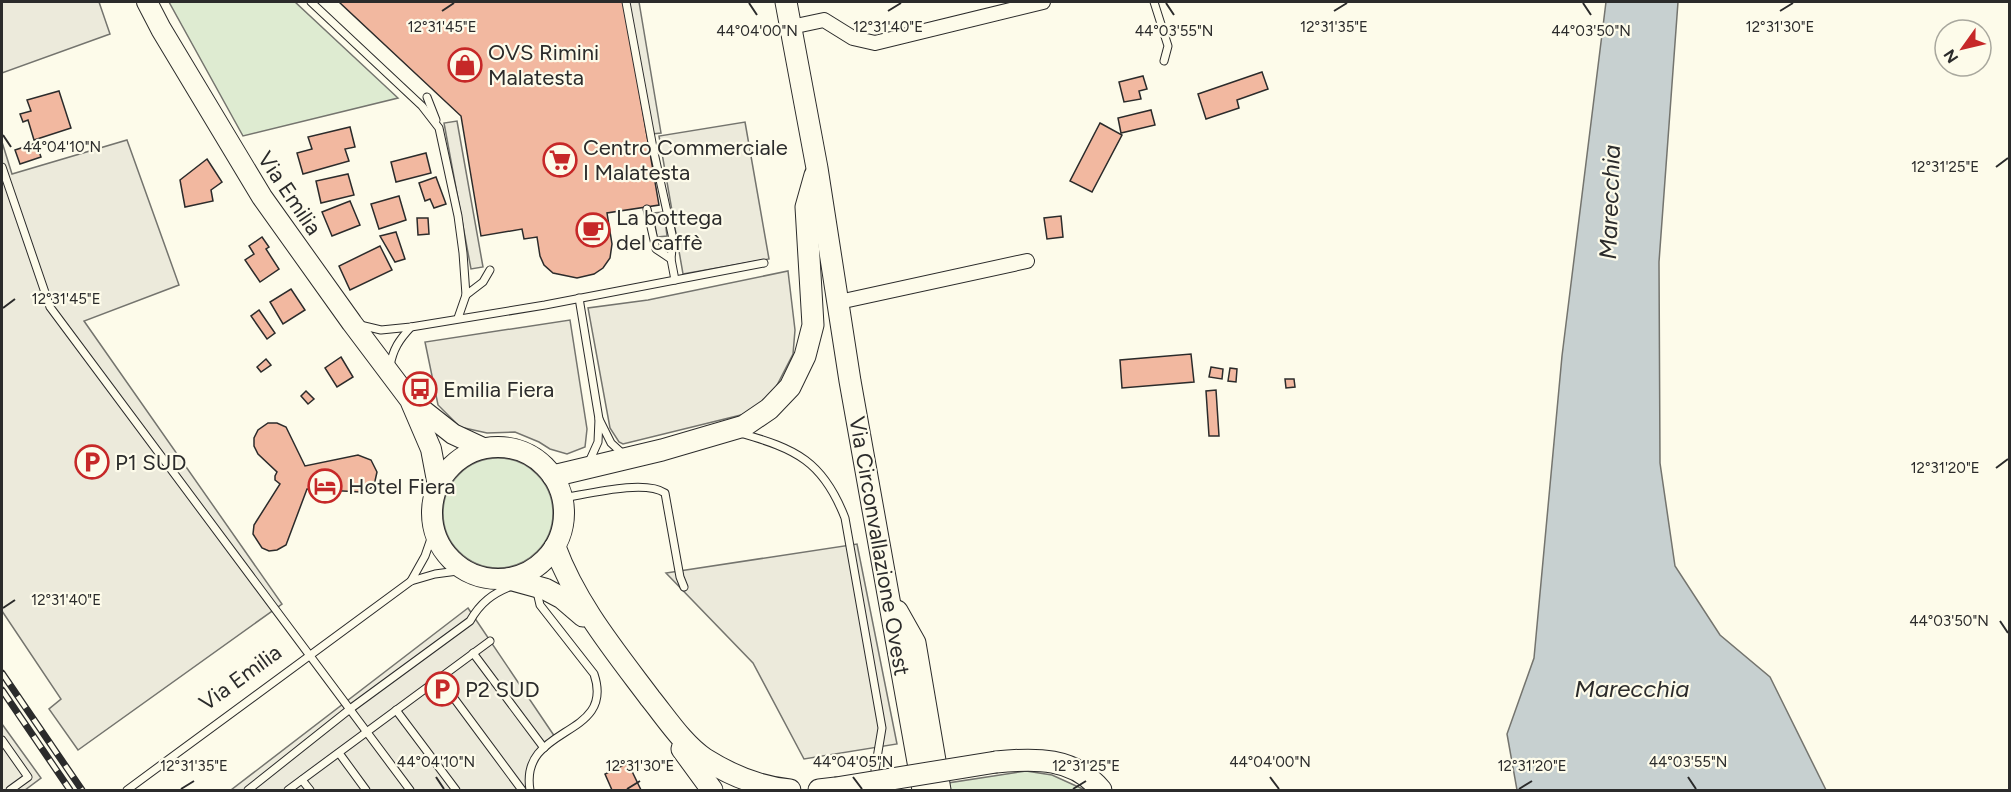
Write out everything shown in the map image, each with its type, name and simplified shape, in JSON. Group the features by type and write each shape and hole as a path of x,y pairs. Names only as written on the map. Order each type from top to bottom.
{"main road":[{"name":"Via Emilia","path":"147,2 262,198 410,400 431,449 438,486"},
{"name":"Via Circonvallazione Ovest","path":"786,2 817,168 850,381 923,790"},
{"path":"553,476 630,458 744,426 769,409 790,387 806,356 813,325 806,207 817,168"},
{"name":"Via Emilia","path":"410,400 453,434 483,448"},
{"path":"523,583 527,573 543,562 555,547 562,532 565,515 563,498 553,476 539,461 522,451 502,447 483,448 456,462 438,486 432,508 434,531 446,553 465,570 486,578 523,583 562,598 597,628"},
{"path":"555,547 565,575 597,628 680,735 704,758 744,781 775,789 790,790"},
{"path":"888,595 915,643 940,790"},
{"path":"659,709 683,752 712,790"},
{"path":"828,789 996,762 1030,759 1065,765 1092,780 1101,790"}],"street":[{"path":"791,27 824,20 853,38 875,43 1043,2"},
{"path":"839,302 1026,261"}],"lane":[{"path":"311,2 422,106 439,128"},
{"path":"627,2 653,148 673,239 671,258 675,280"},
{"path":"1154,2 1168,46 1164,61"},
{"path":"427,97 439,128 458,216 466,295 458,318"},
{"path":"2,167 50,307 410,790"},
{"path":"647,209 656,249 671,258"},
{"path":"352,323 381,330 411,327 764,263"},
{"path":"466,295 483,282 490,270"},
{"path":"579,298 599,419 598,442 585,469"},
{"path":"390,372 393,352 411,327"},
{"path":"599,419 611,443 630,458"},
{"path":"730,430 771,442 797,454 823,474 836,494 845,518 882,728 875,770"},
{"path":"563,498 627,487 660,489 665,493 680,577 684,587"},
{"name":"Via Emilia","path":"411,581 425,556 434,531"},
{"name":"Via Emilia","path":"127,790 411,581 435,574 465,570"},
{"path":"248,790 350,710 470,621 475,611 489,598 523,583 594,674 598,687 597,701 590,715 555,737 537,754 530,772 530,790"},
{"path":"288,790 490,641"},
{"path":"473,653 544,748"},
{"path":"439,678 522,790"},
{"path":"396,710 456,790"},
{"path":"2,743 28,777 10,790"},
{"path":"339,753 366,790"},
{"path":"302,780 310,790"}],"green space":[{"path":"169,2 295,2 398,98 243,136"},
{"path":"498,458 519,463 537,474 548,492 553,513 548,534 537,552 519,563 498,568 477,563 459,552 448,534 443,513 448,492 459,474 477,463"},
{"path":"1026,771 1052,775 1085,790 949,790 948,783"}],"shaded area":[{"path":"2,2 99,2 110,34 2,73"},
{"path":"629,2 639,2 661,133 652,134"},
{"path":"457,121 483,267 471,269 444,123"},
{"path":"745,122 769,259 683,274 659,136"},
{"name":"P1 SUD","path":"127,140 179,285 84,321 282,604 78,750 49,709 61,699 2,611 2,142 12,174"},
{"path":"664,212 667,236 657,237 653,213"},
{"path":"788,271 795,330 793,354 774,391 749,413 623,444 619,442 610,428 588,308 648,300"},
{"path":"570,320 587,429 585,447 567,454 550,449 515,432 487,433 460,427 438,405 425,342"},
{"path":"857,544 897,744 804,759 753,663 666,573"},
{"name":"P2 SUD","path":"468,608 555,737 537,754 530,772 530,790 231,790"},
{"path":"2,724 41,778 25,790 2,790"}],"water":[{"name":"Marecchia","path":"1606,2 1678,2 1659,262 1660,463 1675,566 1720,635 1770,677 1826,790 1517,790 1507,734 1534,658 1562,356"}],"building":[{"name":"Centro Commerciale I Malatesta","path":"339,2 624,2 659,205 607,213 612,244 610,258 603,268 594,274 577,278 553,273 544,265 537,237 524,239 522,229 481,236 461,116"},
{"path":"1262,72 1268,89 1237,100 1239,108 1206,119 1198,94"},
{"path":"1143,76 1147,89 1139,91 1141,99 1124,102 1119,82"},
{"path":"59,91 71,128 34,140 28,120 23,122 20,114 31,111 27,100"},
{"path":"1151,110 1155,125 1121,133 1118,118"},
{"path":"1100,123 1122,135 1092,192 1070,181"},
{"path":"350,127 355,147 345,149 349,161 303,174 297,153 312,149 308,137"},
{"path":"36,143 41,157 20,164 15,150"},
{"path":"426,153 431,173 396,182 391,162"},
{"path":"207,159 222,182 211,190 213,201 185,207 180,180"},
{"path":"348,174 354,195 321,203 316,181"},
{"path":"436,177 446,204 434,208 430,199 425,201 419,183"},
{"path":"399,196 406,220 379,229 371,204"},
{"path":"350,201 360,225 332,236 322,212"},
{"path":"1061,216 1063,237 1047,239 1044,218"},
{"path":"417,218 428,218 429,234 418,235"},
{"path":"396,232 405,259 395,262 380,236"},
{"path":"262,237 269,247 266,249 279,269 260,282 245,260 254,254 249,246"},
{"path":"380,246 392,270 350,290 339,266"},
{"path":"291,289 305,310 283,324 270,302"},
{"path":"259,310 275,333 267,339 251,316"},
{"path":"1191,354 1194,382 1122,388 1120,360"},
{"path":"341,357 353,377 337,387 325,368"},
{"path":"266,359 271,365 261,372 257,367"},
{"path":"1211,367 1223,369 1222,379 1209,377"},
{"path":"1230,368 1237,369 1236,382 1228,381"},
{"path":"1285,379 1294,379 1295,387 1286,388"},
{"path":"1216,390 1219,436 1209,436 1206,391"},
{"path":"306,391 314,399 308,404 301,396"},
{"name":"Hotel Fiera","path":"268,423 277,423 286,427 305,466 358,455 371,460 377,472 371,488 361,492 307,489 286,545 269,551 262,548 253,534 254,525 280,484 275,480 277,472 258,454 254,446 254,438 258,430"},
{"path":"628,763 641,790 612,790 605,774"}],"railway":[{"path":"2,673 82,790"},
{"path":"2,690 70,790"}],"place":[{"name":"OVS Rimini Malatesta","path":"465,65"},
{"name":"Centro Commerciale I Malatesta","path":"560,160"},
{"name":"La bottega del caffè","path":"593,230"},
{"name":"Emilia Fiera","path":"420,389"},
{"name":"P1 SUD","path":"92,462"},
{"name":"Hotel Fiera","path":"325,486"},
{"name":"P2 SUD","path":"442,689"}]}
